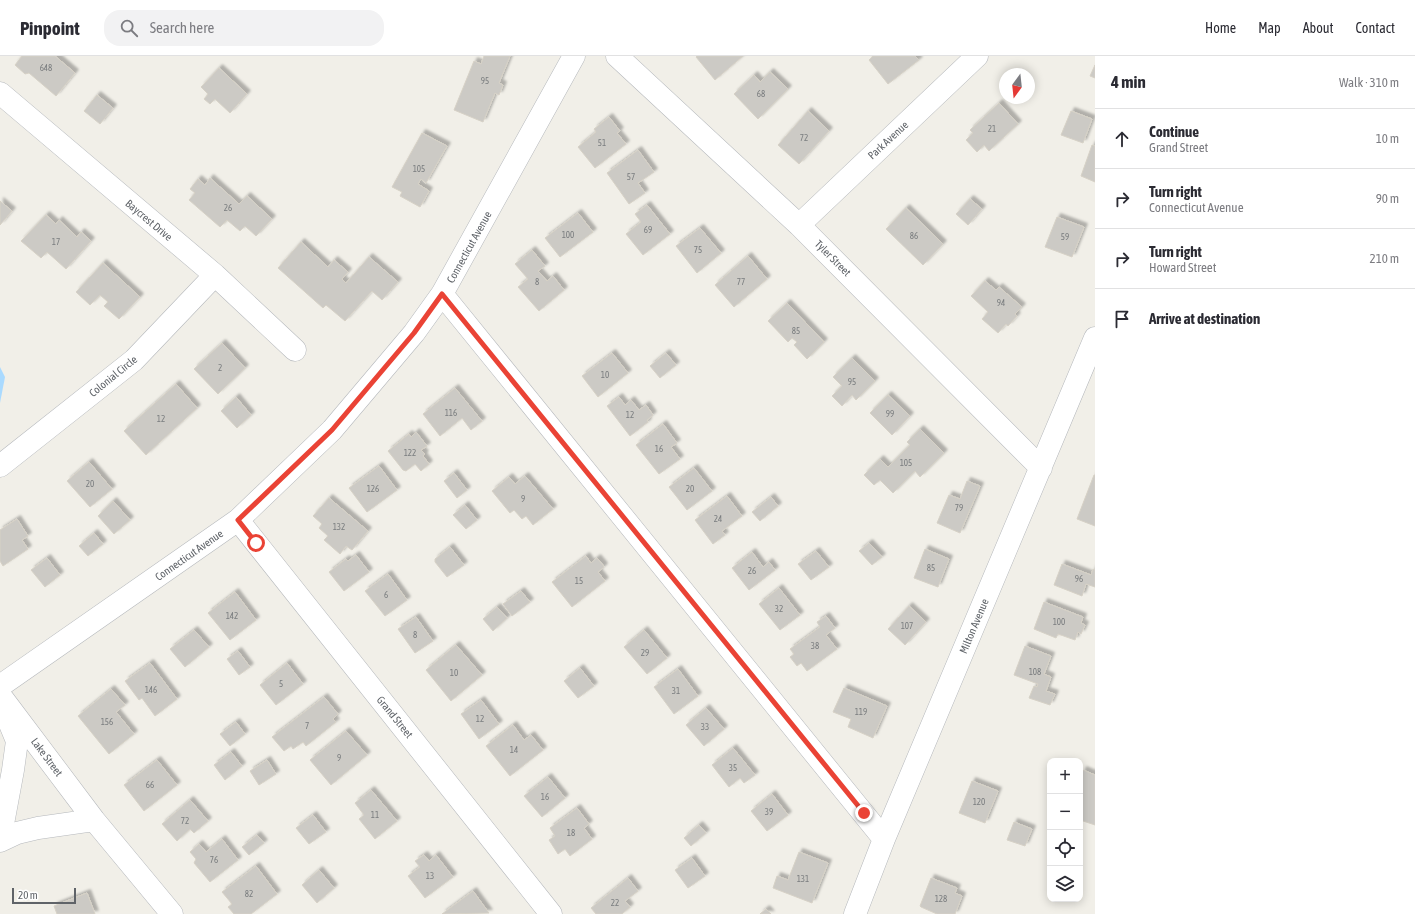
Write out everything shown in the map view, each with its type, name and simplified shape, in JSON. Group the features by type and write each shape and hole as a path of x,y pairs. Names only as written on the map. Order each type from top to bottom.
{"street":[{"name":"Connecticut Avenue","path":"0,686 238,520 332,430 414,333 442,294 574,56"},
{"name":"Tyler Street","path":"617,56 799,225 1041,468"},
{"name":"Park Avenue","path":"799,225 977,56"},
{"name":"Baycrest Drive","path":"0,93 215,276 295,350"},
{"name":"Colonial Circle","path":"0,466 134,360 215,276"},
{"path":"442,294 884,838"},
{"name":"Milton Avenue","path":"855,914 884,838 1095,338"},
{"name":"Grand Street","path":"238,520 551,914"},
{"name":"Lake Street","path":"0,694 94,820 172,914"},
{"path":"0,700 17,741 14,770 0,840"},
{"path":"0,840 17,833 38,828 94,820"}],"water":[{"path":"0,367 5,377 0,403"}],"building":[{"path":"22,56 55,56 75,73 56,96 29,73 25,74 15,65"},
{"path":"484,56 510,56 499,83 503,85 499,95 495,93 483,122 454,110 474,61 481,64"},
{"path":"743,56 715,80 696,57"},
{"path":"873,56 915,56 919,60 888,84 869,60"},
{"path":"1095,65 1095,78 1090,76"},
{"path":"219,68 247,94 230,113 215,99 210,104 204,99 208,94 201,87"},
{"path":"770,72 788,89 758,119 734,94 754,75 760,82"},
{"path":"97,95 113,108 100,124 84,111"},
{"path":"999,103 1018,124 989,151 984,145 977,152 966,140 973,133 970,130"},
{"path":"808,111 829,131 799,164 778,145"},
{"path":"1071,111 1092,119 1083,143 1061,135"},
{"path":"609,117 620,131 617,133 626,144 595,168 578,147 596,132 594,129"},
{"path":"422,133 447,146 426,183 421,179 418,184 429,191 420,207 400,196 402,192 392,187"},
{"path":"1092,145 1095,146 1095,182 1081,176"},
{"path":"638,150 654,172 638,183 645,193 629,204 607,173"},
{"path":"210,178 239,204 247,196 272,219 256,236 245,226 240,231 227,220 220,227 189,200 195,193 190,189 198,179 205,185"},
{"path":"970,199 982,209 968,225 956,214"},
{"path":"0,201 12,211 0,225"},
{"path":"647,205 670,234 643,255 626,234 641,222 635,214"},
{"path":"906,208 943,244 923,265 886,229"},
{"path":"578,213 593,232 560,257 545,238"},
{"path":"46,215 56,224 59,220 77,237 81,232 91,241 66,269 47,252 41,258 21,241"},
{"path":"1057,217 1084,227 1072,257 1045,247"},
{"path":"700,228 721,253 697,273 676,246"},
{"path":"301,242 328,267 334,260 348,272 342,279 346,283 369,257 398,282 382,300 372,291 345,321 326,305 323,308 278,268"},
{"path":"532,250 545,266 538,271 547,281 553,276 564,290 539,311 518,287 528,279 515,264"},
{"path":"748,256 767,279 734,307 715,285"},
{"path":"103,263 140,297 119,319 104,306 108,302 100,295 90,305 76,292"},
{"path":"985,281 996,290 999,287 1022,307 1015,314 1017,316 1008,326 1006,324 998,333 982,319 988,312 971,296"},
{"path":"787,303 824,342 807,359 794,345 797,342 792,338 788,342 768,321"},
{"path":"222,343 245,368 218,394 194,369"},
{"path":"612,353 628,373 598,397 582,376"},
{"path":"666,353 676,365 660,378 650,366"},
{"path":"852,358 875,381 856,400 852,395 842,406 832,396 842,386 833,377"},
{"path":"176,384 197,408 146,455 124,431"},
{"path":"455,388 482,421 471,430 462,418 440,436 423,414"},
{"path":"888,395 910,416 892,435 870,413"},
{"path":"236,397 251,415 237,428 221,411"},
{"path":"619,397 625,405 631,400 639,410 646,405 653,415 647,420 648,422 630,436 607,406"},
{"path":"663,424 677,443 671,447 680,459 659,474 636,445"},
{"path":"920,429 944,453 920,477 915,471 893,493 880,480 874,485 864,475 880,459 888,467 910,445 907,442"},
{"path":"416,432 427,446 421,450 425,454 423,456 429,464 421,471 415,464 406,471 403,470 388,451 409,434 411,437"},
{"path":"89,462 112,489 90,507 67,481"},
{"path":"379,466 397,490 367,512 349,488"},
{"path":"694,468 712,491 687,510 669,487"},
{"path":"454,473 467,490 457,498 444,481"},
{"path":"1095,475 1095,526 1077,519"},
{"path":"525,476 553,509 533,525 526,516 522,519 514,510 510,513 492,491 509,477 515,484"},
{"path":"967,481 980,486 960,533 937,523 949,495 960,499"},
{"path":"727,496 742,516 722,531 725,535 713,544 695,520"},
{"path":"771,497 778,506 760,521 752,512"},
{"path":"329,498 368,531 352,550 346,546 340,554 324,540 328,536 319,528 322,524 313,516"},
{"path":"113,501 130,520 114,534 98,516"},
{"path":"465,505 477,520 466,529 453,515"},
{"path":"17,519 28,536 22,540 28,549 3,566 0,561 0,530"},
{"path":"94,533 103,544 88,556 79,546"},
{"path":"869,543 882,557 872,565 859,551"},
{"path":"450,547 464,565 447,577 435,562 435,559"},
{"path":"925,549 949,559 938,587 914,578"},
{"path":"816,551 829,567 811,580 798,564"},
{"path":"752,552 763,567 769,562 775,570 749,590 732,568"},
{"path":"356,555 369,572 344,591 329,572 346,559 348,561"},
{"path":"586,556 591,563 597,558 603,565 604,567 598,572 605,581 572,607 552,582"},
{"path":"47,558 60,575 45,587 31,570"},
{"path":"1062,564 1091,575 1093,569 1095,570 1095,587 1086,584 1082,596 1054,585"},
{"path":"388,574 407,600 385,616 365,591"},
{"path":"779,588 800,615 780,630 759,604"},
{"path":"521,591 530,602 512,616 503,604"},
{"path":"235,592 256,620 230,640 208,613"},
{"path":"1044,602 1083,617 1081,623 1085,625 1081,634 1078,632 1075,640 1058,634 1056,638 1034,629"},
{"path":"909,606 926,622 905,645 888,629"},
{"path":"497,607 507,618 493,631 483,619"},
{"path":"826,616 835,628 826,635 837,649 807,671 801,663 797,666 790,657 794,654 790,649 820,627 817,622"},
{"path":"416,617 433,641 415,653 398,629"},
{"path":"194,630 209,647 185,667 170,649"},
{"path":"644,630 667,658 647,674 624,647"},
{"path":"456,645 482,675 451,701 426,670"},
{"path":"1025,646 1051,656 1044,674 1051,677 1046,691 1055,694 1050,705 1029,698 1034,686 1037,687 1038,684 1014,675"},
{"path":"238,651 250,667 239,675 227,659"},
{"path":"150,663 177,699 155,716 142,698 139,700 125,681"},
{"path":"287,663 303,684 276,705 260,685"},
{"path":"580,668 594,686 578,698 564,681"},
{"path":"678,669 698,696 674,714 654,687"},
{"path":"844,688 887,706 873,738 848,727 851,719 833,712"},
{"path":"111,689 125,705 116,712 134,734 109,754 78,716"},
{"path":"324,697 338,714 333,719 336,722 306,746 303,742 293,749 291,746 284,751 272,737"},
{"path":"481,700 499,724 479,739 461,714"},
{"path":"706,708 724,729 704,746 686,725"},
{"path":"236,722 245,734 230,746 220,734"},
{"path":"513,725 524,740 531,735 543,750 510,776 486,746"},
{"path":"346,731 367,755 331,785 310,760"},
{"path":"733,748 755,775 744,783 740,778 729,787 712,765"},
{"path":"231,752 242,766 225,780 214,765"},
{"path":"157,760 177,785 144,811 124,785"},
{"path":"267,760 276,774 259,785 250,771"},
{"path":"1083,770 1095,775 1095,825 1083,821"},
{"path":"548,777 565,798 542,817 524,796"},
{"path":"972,781 998,791 985,823 959,813"},
{"path":"371,790 397,821 375,839 359,819 364,815 355,803"},
{"path":"772,794 788,815 767,831 751,811"},
{"path":"190,800 208,821 194,833 190,829 177,841 162,824"},
{"path":"577,808 589,824 584,828 592,839 570,856 565,849 558,854 549,840 555,836 550,828"},
{"path":"313,815 326,832 309,844 296,828"},
{"path":"1014,822 1032,829 1025,846 1007,840"},
{"path":"699,825 706,833 691,846 684,838"},
{"path":"257,835 264,843 249,855 242,847"},
{"path":"222,839 238,860 210,882 194,863 196,859 190,852 199,844 206,852"},
{"path":"799,852 828,863 812,903 773,888 777,876 788,880"},
{"path":"424,855 429,861 436,855 453,877 425,898 408,876 420,867 415,861"},
{"path":"692,858 705,876 688,888 675,870"},
{"path":"256,866 277,894 251,914 234,914 228,907 232,904 222,892"},
{"path":"319,870 334,888 317,903 302,885"},
{"path":"628,878 638,891 625,901 630,907 622,914 596,914 591,908"},
{"path":"931,878 957,888 955,893 962,896 955,914 937,914 920,906"},
{"path":"473,891 489,913 442,914"},
{"path":"87,893 95,914 57,914 54,906"},
{"path":"766,909 771,914 760,914"}],"route":[{"path":"256,543 238,520 332,430 414,333 442,294 864,813"}]}
